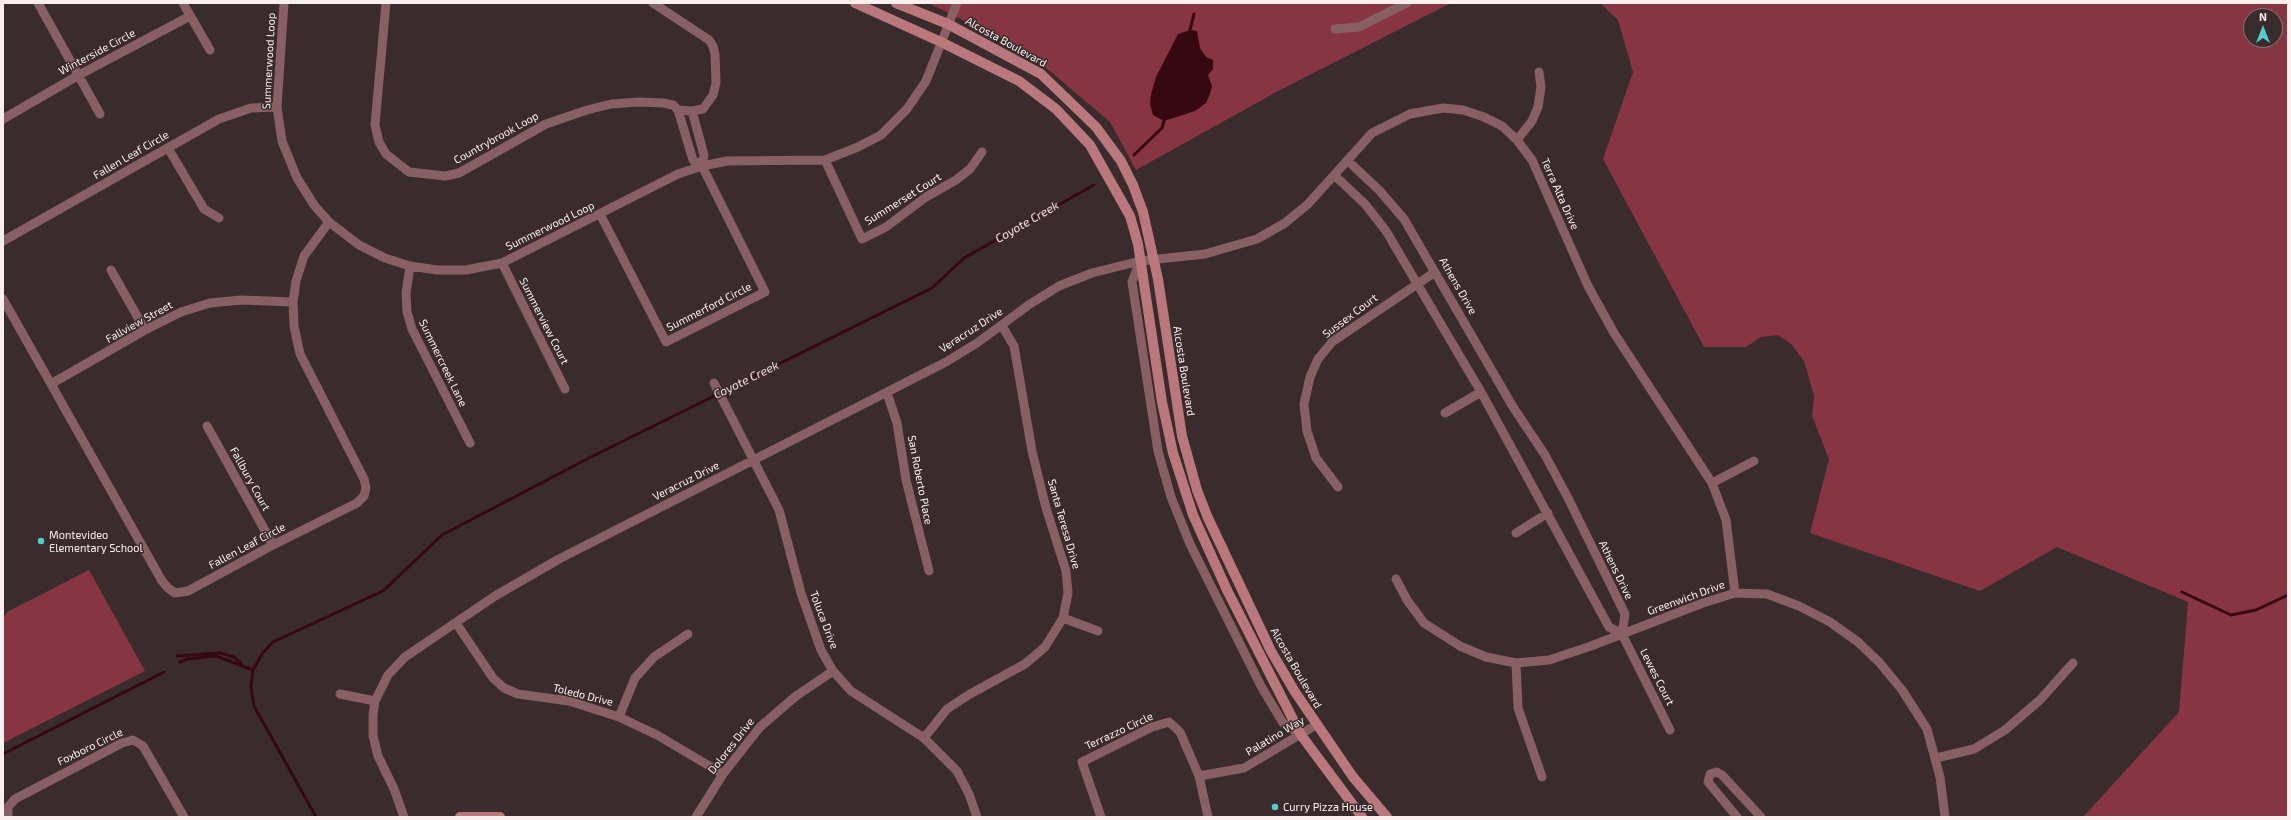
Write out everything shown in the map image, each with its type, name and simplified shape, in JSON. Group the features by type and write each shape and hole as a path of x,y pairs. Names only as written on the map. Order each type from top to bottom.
{"main road":[{"path":"855,3 941,42 1019,81 1056,109 1090,145 1130,216 1138,244 1163,409 1172,453 1193,514 1227,590 1301,735 1362,817"},
{"name":"Alcosta Boulevard","path":"896,3 948,24 1041,74 1096,127 1121,161 1133,185 1143,212 1154,259 1182,436 1208,518 1271,651 1316,725 1352,777 1387,817"},
{"path":"460,817 500,817"}],"street":[{"path":"38,3 100,114"},
{"path":"183,3 210,50"},
{"name":"Summerwood Loop","path":"284,3 277,107 282,141 296,178 314,206 329,222 359,245 385,258 410,266 437,270 466,270 502,263 678,174 702,166 727,161 825,160 858,147 881,135 907,109 926,81 956,3"},
{"name":"Countrybrook Loop","path":"386,3 375,125 379,142 386,154 409,172 445,176 459,173 563,116 611,104 663,103 673,105 678,110 692,112"},
{"path":"652,3 709,40 716,54 716,83 713,95 703,109 692,112 704,155 702,166 693,160 678,110"},
{"path":"1335,30 1359,27 1407,3"},
{"name":"Winterside Circle","path":"3,119 79,75 190,16"},
{"path":"1517,140 1532,121 1538,107 1541,87 1539,72"},
{"name":"Fallen Leaf Circle","path":"3,241 219,119 251,108 277,107"},
{"name":"Terra Alta Drive","path":"1154,259 1205,254 1257,240 1285,223 1302,209 1348,161 1372,133 1410,114 1443,108 1463,110 1484,117 1502,126 1517,140 1538,173 1588,286 1614,333 1712,483 1726,520 1735,593"},
{"path":"168,148 204,209 219,218"},
{"name":"Summerset Court","path":"825,160 862,239 886,227 926,197 956,180 970,169 982,152"},
{"name":"Athens Drive","path":"1348,161 1379,190 1404,219 1568,498 1625,614 1622,634"},
{"name":"Summerford Circle","path":"600,214 666,342 765,292 702,166"},
{"path":"1334,176 1376,216 1418,283 1481,392 1609,627 1622,634"},
{"name":"Fallen Leaf Circle","path":"3,299 168,588 175,593 188,591 273,545 357,503 364,496 366,488 364,479 300,354 294,326 293,302 296,281 304,256 329,222"},
{"name":"Veracruz Drive","path":"404,817 394,789 378,756 373,736 373,715 375,701 388,675 405,657 495,596 559,559 946,362 1002,326 1030,304 1059,286 1092,273 1154,259"},
{"path":"1140,261 1132,282 1158,452 1170,496 1193,551 1261,686 1283,723 1301,735"},
{"name":"Summerview Court","path":"502,263 565,389"},
{"name":"Summercreek Lane","path":"410,266 406,293 407,312 412,329 470,444"},
{"path":"111,270 145,330"},
{"name":"Sussex Court","path":"1338,487 1316,458 1307,431 1304,404 1310,377 1318,359 1332,342 1435,272"},
{"name":"Fallview Street","path":"51,384 145,330 181,312 210,303 241,300 293,302"},
{"name":"Santa Teresa Drive","path":"924,738 947,709 970,694 1025,664 1045,647 1063,618 1068,593 1066,571 1046,508 1034,458 1014,346 1002,326"},
{"name":"Toluca Drive","path":"714,383 779,510 801,593 821,650 833,671 852,691 924,738 957,771 969,794 977,817"},
{"path":"1445,413 1481,392"},
{"name":"San Roberto Place","path":"887,393 897,423 906,480 929,571"},
{"name":"Fallbury Court","path":"207,426 273,545"},
{"path":"1712,483 1754,461"},
{"path":"1516,532 1548,513"},
{"name":"Greenwich Drive","path":"1396,579 1407,600 1424,623 1460,646 1486,657 1516,663 1549,660 1703,603 1735,593 1767,594 1799,606 1830,622 1858,642 1879,662 1902,690 1927,729 1936,758 1944,795 1946,817"},
{"path":"1063,618 1098,631"},
{"name":"Toledo Drive","path":"456,623 493,678 504,688 518,694 569,701 619,716 657,735 723,774"},
{"path":"619,716 635,678 654,657 688,634"},
{"name":"Lewes Court","path":"1622,634 1670,730"},
{"path":"1516,663 1518,708 1542,777"},
{"path":"1936,758 1974,749 2006,730 2040,700 2073,664"},
{"name":"Dolores Drive","path":"696,817 723,774 760,727 796,696 833,671"},
{"path":"340,694 375,701"},
{"name":"Terrazzo Circle","path":"1101,817 1082,762 1152,727 1169,722 1180,732 1199,776 1208,817"},
{"name":"Palatino Way","path":"1199,776 1244,768 1316,725"},
{"name":"Foxboro Circle","path":"8,817 8,807 14,799 122,744 133,740 143,746 184,817"},
{"path":"1738,817 1708,782 1710,774 1717,772 1722,775 1761,817"}],"shaded area":[{"path":"928,3 1451,3 1280,90 1136,170 1110,122 1025,50"},
{"path":"1600,3 2288,3 2288,817 2083,817 2179,712 2188,602 2057,547 1980,591 1810,533 1829,459 1812,416 1814,396 1804,361 1791,344 1778,335 1761,337 1746,347 1704,347 1603,159 1633,72 1618,20"},
{"path":"1190,30 1197,31 1200,48 1206,57 1213,60 1213,69 1208,75 1212,86 1210,94 1206,103 1195,111 1164,121 1153,115 1150,104 1151,94 1156,77 1178,34"},
{"path":"89,570 145,671 3,743 3,618 7,612"}],"waterway":[{"name":"Coyote Creek","path":"1190,30 1194,14"},
{"name":"Coyote Creek","path":"1134,155 1162,128 1164,121"},
{"name":"Coyote Creek","path":"316,817 254,706 251,687 253,670 262,654 273,642 383,591 442,535 589,458 932,288 964,258 1094,185"},
{"path":"2182,592 2231,615 2256,610 2288,595"},
{"path":"177,656 220,653 234,657 241,663"},
{"path":"180,662 187,659 216,656 253,670"},
{"path":"3,754 164,672"}],"place":[{"name":"Montevideo Elementary School","path":"41,541"},
{"name":"Curry Pizza House","path":"1275,807"}]}
